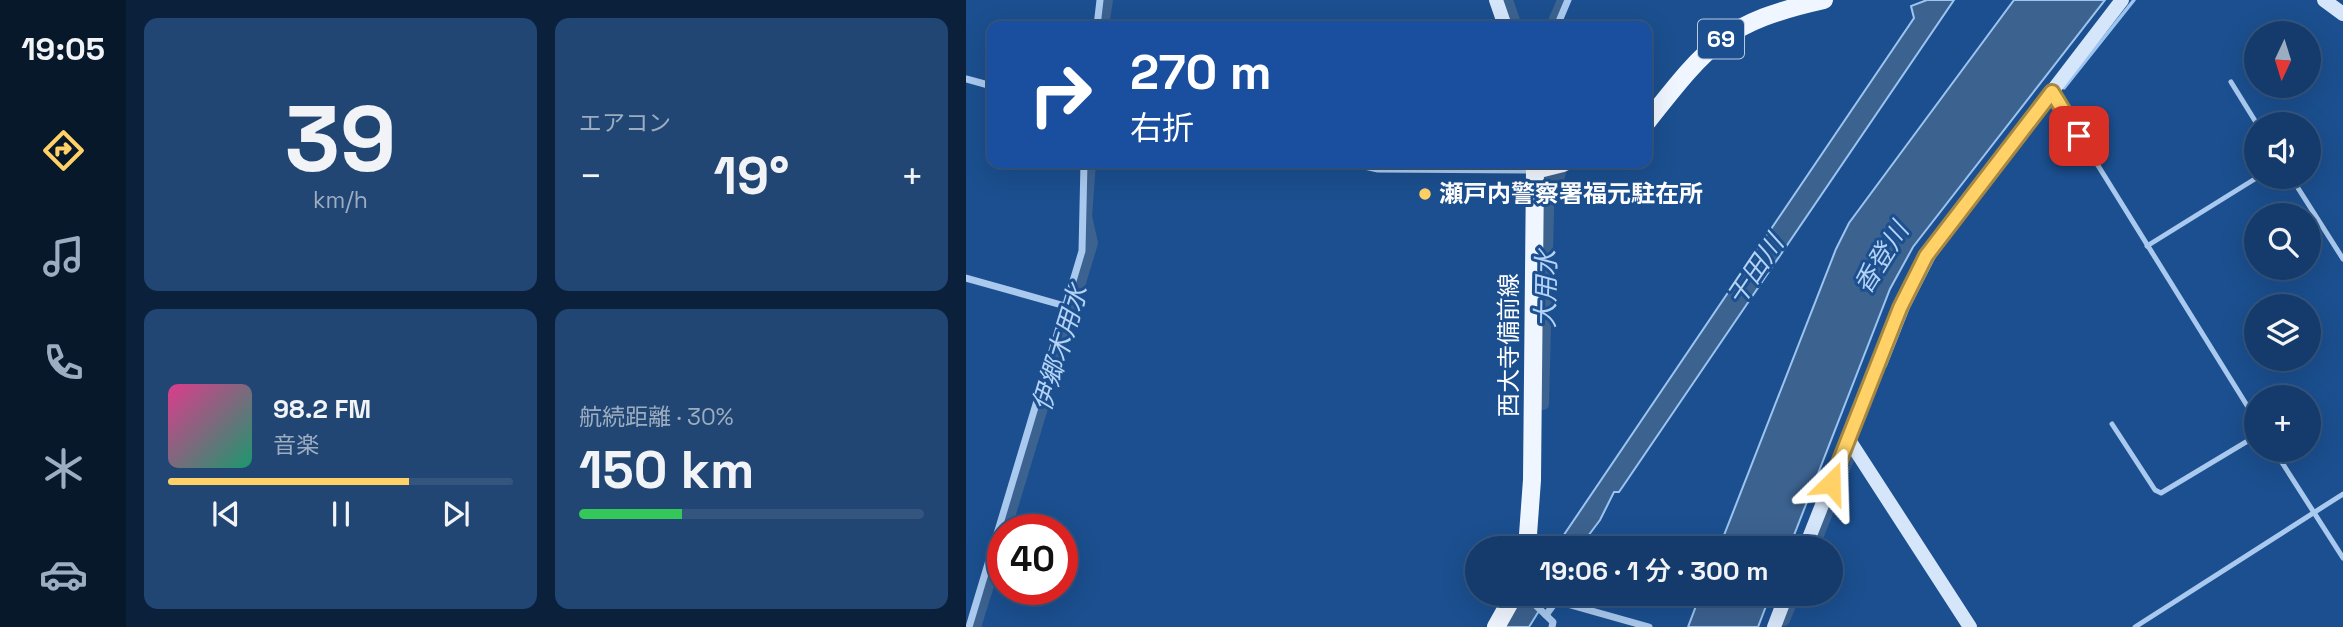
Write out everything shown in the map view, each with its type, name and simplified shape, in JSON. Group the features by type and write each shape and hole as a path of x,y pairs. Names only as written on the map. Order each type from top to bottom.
{"main road":[{"name":"69","path":"1652,116 1695,61 1734,29 1774,11 1824,0"},
{"name":"西大寺備前線","path":"1528,536 1532,480 1535,168"},
{"path":"1496,627 1508,606"}],"street":[{"path":"1098,21 1100,0"},
{"path":"1496,0 1503,21"},
{"path":"1559,21 1568,0"},
{"path":"1810,536 1900,308 1926,256 2122,0"},
{"path":"2324,0 2343,14"},
{"path":"966,79 987,85"},
{"path":"969,627 1082,251 1084,168"},
{"path":"1374,168 1456,168"},
{"path":"966,278 1065,306"},
{"path":"1849,440 1970,627"},
{"path":"1544,613 1560,602 1649,627"},
{"path":"1537,606 1553,622 1552,627"},
{"path":"1774,627 1782,606"}],"lane":[{"path":"2231,82 2250,112"},
{"path":"2052,92 2244,401"},
{"path":"2147,246 2244,186"},
{"path":"2299,189 2343,259"},
{"path":"2112,424 2155,491 2161,493 2244,443"},
{"path":"2281,462 2343,558"},
{"path":"2137,626 2343,494"}],"water":[{"name":"干田川","path":"1927,0 1954,0 1619,492 1614,492 1600,520 1588,536 1563,536 1914,18 1911,6"},
{"name":"香登川","path":"2014,0 2105,0 1913,247 1890,289 1794,536 1724,536 1836,249 1849,223"},
{"path":"1516,606 1542,606 1529,627 1502,627"},
{"path":"1696,606 1766,606 1758,627 1688,627"}],"waterway":[{"name":"伊郷木用水","path":"1104,21 1107,0"},
{"name":"大用水","path":"1507,0 1514,21"},
{"path":"1554,21 1563,0"},
{"path":"2064,88 2134,0"},
{"name":"伊郷木用水","path":"1010,514 1092,243 1086,216 1090,168"},
{"path":"1554,198 1561,168"},
{"name":"大用水","path":"1543,404 1549,175"},
{"path":"1885,366 1908,308 1935,255"},
{"path":"1818,536 1849,457"},
{"name":"伊郷木用水","path":"975,627 987,589"},
{"path":"1784,620 1790,606"}],"place":[{"name":"瀬戸内警察署福元駐在所","path":"1425,194"}],"route":[{"path":"1831,483 1900,308 1926,256 2052,92 2079,136"}]}
